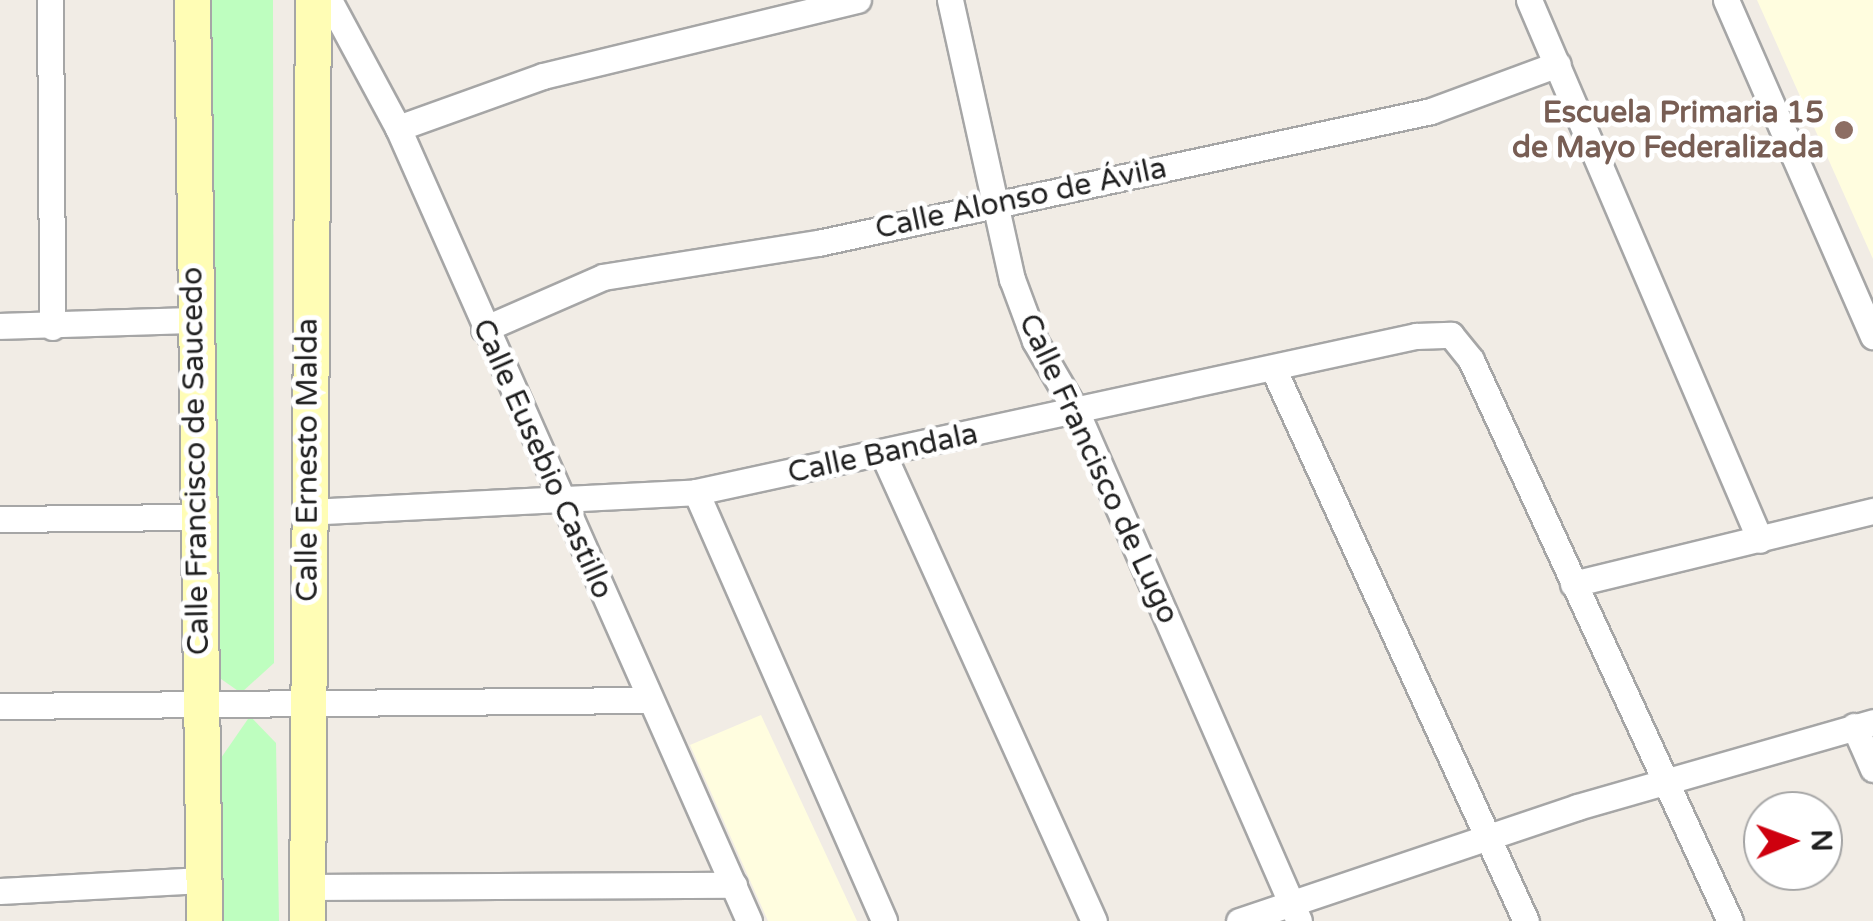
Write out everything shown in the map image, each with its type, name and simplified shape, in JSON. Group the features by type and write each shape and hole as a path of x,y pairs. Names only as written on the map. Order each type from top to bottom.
{"main road":[{"name":"Calle Francisco de Saucedo","path":"192,0 204,921"},
{"name":"Calle Ernesto Malda","path":"307,904 313,0"}],"street":[{"path":"50,0 52,327"},
{"name":"Calle Eusebio Castillo","path":"330,0 398,128 749,921"},
{"path":"398,128 543,76 858,0"},
{"name":"Calle Francisco de Lugo","path":"950,0 998,202 1012,279 1035,341 1077,413 1295,913"},
{"path":"1529,0 1760,540"},
{"path":"1726,0 1873,336"},
{"name":"Calle Alonso de Ávila","path":"484,329 603,277 818,243 1431,111 1558,64"},
{"path":"0,326 194,320"},
{"name":"Calle Bandala","path":"307,512 562,503 696,492 1273,368 1450,335 1471,360 1573,584"},
{"path":"1273,368 1526,921"},
{"path":"883,454 1094,921"},
{"path":"696,492 884,921"},
{"path":"1730,921 1573,584 1873,511"},
{"path":"0,519 198,517"},
{"path":"0,706 650,700"},
{"path":"1239,921 1295,913 1488,836 1863,724 1873,769"},
{"path":"0,890 203,880"},
{"path":"307,904 734,885"}],"shaded area":[{"name":"Escuela Primaria 15 de Mayo Federalizada","path":"1757,0 1873,0 1873,259"},
{"path":"761,715 857,921 768,921 690,745"}],"green space":[{"path":"207,0 273,0 274,663 241,693 214,674"},
{"path":"250,716 276,743 279,921 224,921 221,758"}],"place":[{"name":"Escuela Primaria 15 de Mayo Federalizada","path":"1844,130"}]}
